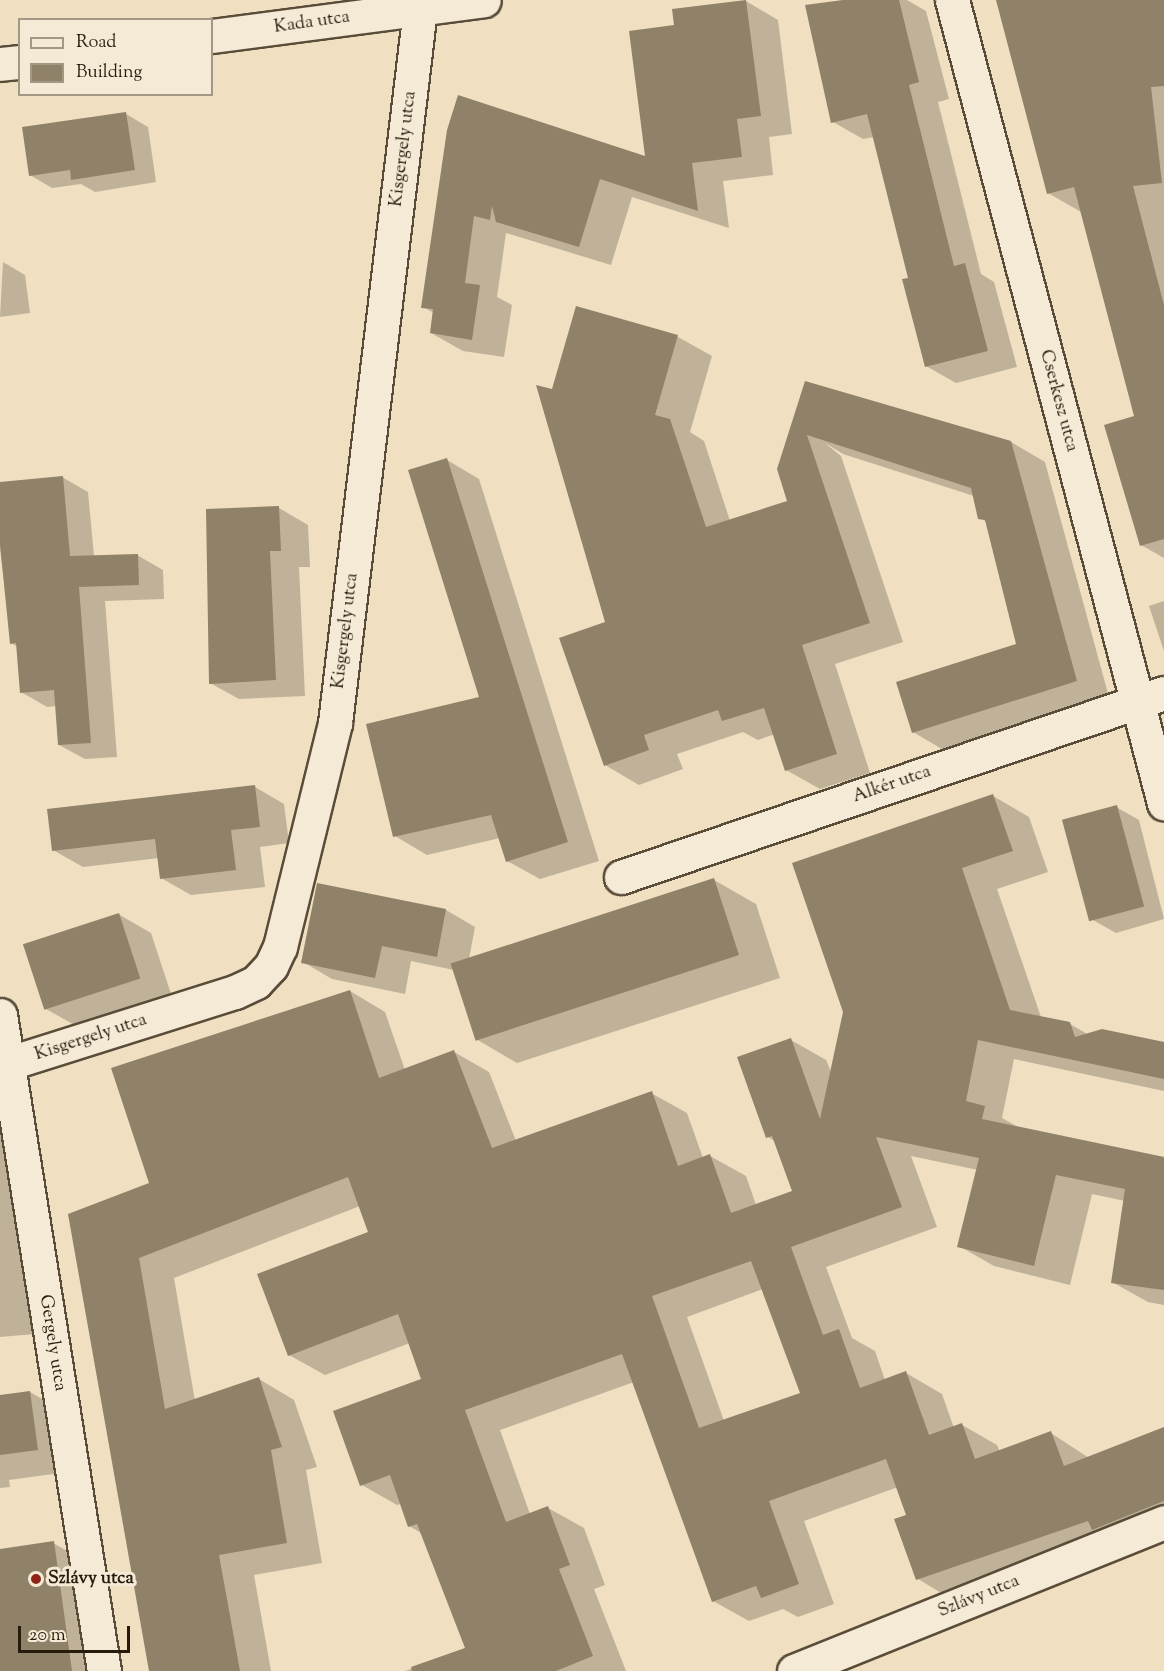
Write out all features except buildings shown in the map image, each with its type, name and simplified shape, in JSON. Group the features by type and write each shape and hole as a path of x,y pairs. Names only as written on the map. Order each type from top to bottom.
{"street":[{"name":"Kada utca","path":"213,36 484,0"},
{"name":"Cserkesz utca","path":"952,0 1151,697 1164,802"},
{"name":"Kisgergely utca","path":"4,1065 235,992 256,982 271,966 280,947 335,723 420,9"},
{"path":"0,64 18,62"},
{"name":"Alkér utca","path":"621,877 1151,697"},
{"name":"Gergely utca","path":"0,1015 4,1065 104,1671"},
{"name":"Szlávy utca","path":"794,1671 1164,1522"}],"place":[{"name":"Szlávy utca","path":"36,1579"}]}
